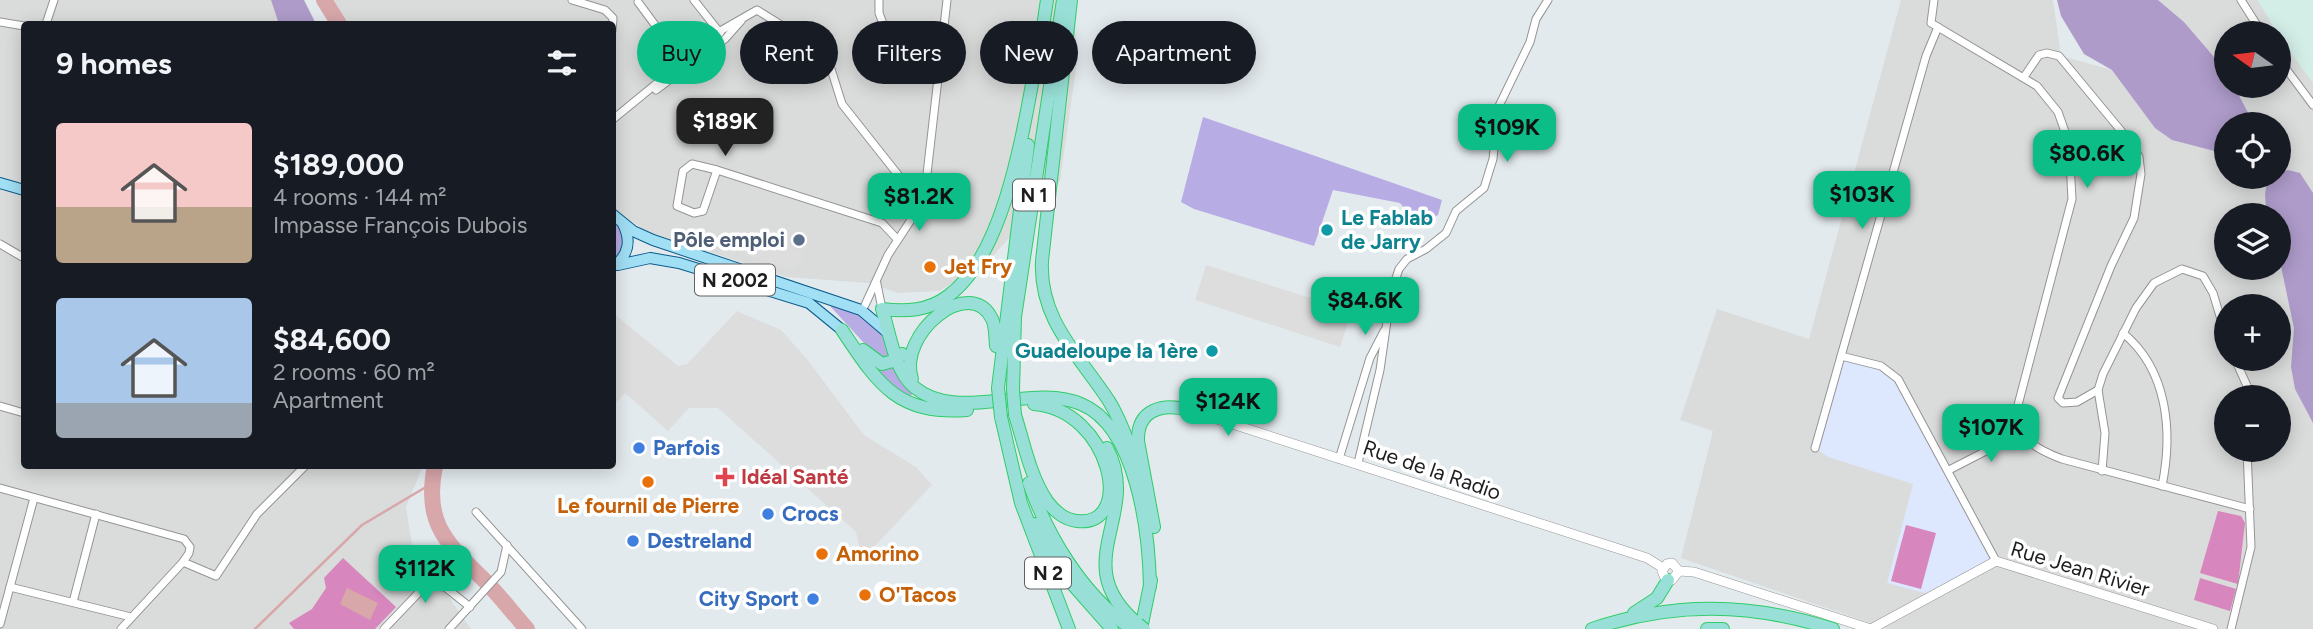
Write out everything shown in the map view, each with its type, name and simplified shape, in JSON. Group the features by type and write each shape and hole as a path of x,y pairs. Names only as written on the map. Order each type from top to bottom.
{"highway":[{"name":"N 1","path":"1044,21 1047,0"},
{"name":"N 1","path":"1063,0 1015,317 1014,415 1025,470 1052,533 1091,592 1139,628"},
{"path":"1071,0 1042,261 1043,290 1060,332 1108,399 1129,442 1148,508 1150,586"},
{"path":"1032,84 1014,177 977,261 958,287 932,305 907,311 882,309 897,359 909,382 931,398 951,402 1041,397 1062,399 1086,406 1100,418 1119,443 1132,471 1146,522 1150,586"},
{"name":"N 1","path":"1036,84 998,388 1001,417 1014,476 1050,552 1080,596 1112,629"},
{"path":"842,330 878,363 897,359 939,314 958,305 978,306 988,313 995,330 998,388"},
{"path":"842,330 883,385 922,410 959,410 1029,403 1046,405 1074,418 1094,439 1107,467 1110,489 1100,515 1092,520 1075,521 1058,513 1049,503 1036,478 1014,415"},
{"path":"919,391 908,365 911,349 921,331"},
{"path":"1041,397 1060,402 1082,415 1105,444 1117,469 1118,496 1107,544 1105,572 1112,598 1139,628"},
{"path":"1139,628 1150,586 1153,522 1139,428 1144,418 1154,410 1167,407 1189,410"},
{"name":"N 2","path":"1014,476 1032,534 1069,629"},
{"path":"1628,617 1657,598 1668,580"},
{"path":"1592,629 1628,617 1658,611 1719,607 1779,614 1833,629"},
{"path":"1707,629 1723,629"}],"main road":[{"path":"0,183 21,189"},
{"path":"616,217 624,224 629,241 627,249 616,265"},
{"name":"N 2002","path":"624,224 653,240 780,281 882,309"},
{"name":"N 2002","path":"616,266 650,258 679,263 809,303 842,330"},
{"path":"780,281 861,310 878,322 891,338"}],"street":[{"path":"47,21 54,0"},
{"path":"572,0 605,10 613,21"},
{"path":"695,0 711,21"},
{"path":"879,0 882,21"},
{"path":"865,305 897,239 924,200 947,0"},
{"path":"1358,463 1388,322 1391,293 1399,269 1407,259 1426,249 1446,233 1456,211 1484,188 1493,159 1498,108 1530,42 1536,19 1548,0"},
{"path":"1934,0 1931,23 2024,77 2044,93 2064,122 2073,176 2069,211 2018,405 2021,433 2037,449 2102,471 2250,509"},
{"path":"2241,0 2254,21"},
{"path":"638,2 652,21"},
{"path":"726,27 748,13 763,12 826,53 842,104 900,176 898,189"},
{"path":"726,38 748,13"},
{"path":"0,22 21,26"},
{"path":"1815,448 1928,47 1938,27"},
{"path":"2024,77 2039,55 2047,53 2059,56 2125,134 2139,157 2141,184 2134,218 2111,265 2058,398 2063,403 2073,403 2098,390"},
{"path":"2291,75 2313,105"},
{"path":"616,117 659,84"},
{"path":"616,123 661,84"},
{"path":"717,170 703,211 694,213 677,206 683,171 688,165 717,170 882,223 897,239"},
{"path":"0,244 21,256"},
{"path":"2102,471 2105,433 2098,390 2123,333 2154,283 2182,269 2199,274 2207,280 2214,301"},
{"path":"878,277 882,309"},
{"path":"1339,459 1370,358 1388,322"},
{"path":"2123,333 2142,352 2160,389 2168,442 2162,486"},
{"path":"1841,356 1881,366 1893,373 1949,470 1996,561"},
{"path":"0,407 21,412"},
{"name":"Rue de la Radio","path":"1189,410 1647,558 1663,568 1672,563 1679,571 1694,572 1871,629"},
{"path":"1949,470 2021,433"},
{"path":"2231,629 2250,556 2247,462"},
{"path":"183,562 216,576 257,514 302,469"},
{"path":"0,488 184,540 190,547 183,562 121,629"},
{"path":"0,624 34,498"},
{"path":"476,512 582,629"},
{"path":"73,603 96,514"},
{"path":"449,629 496,578 504,564 507,544"},
{"name":"Rue Jean Rivier","path":"1871,629 1996,561 2213,629"},
{"path":"1663,568 1662,575 1668,580 1676,578 1679,571"},
{"path":"384,629 426,585 445,587 470,607"},
{"path":"10,587 131,617"},
{"name":"Rue Jean Rivier","path":"1893,629 1895,620 1905,610"}],"shaded area":[{"path":"0,0 271,0 279,21 21,21 21,469 422,469 406,507 412,545 471,629 0,629"},
{"path":"271,0 304,0 314,21 278,21"},
{"path":"333,0 1071,0 1074,21 980,21 980,84 1074,84 1060,181 985,265 939,291 898,293 869,283 786,277 646,231 616,211 616,21 345,21"},
{"path":"1901,0 2053,0 2061,56 2112,70 2127,86 2214,146 2214,189 2291,189 2291,112 2248,112 2240,98 2291,98 2291,32 2313,14 2313,629 1888,629 1681,558 1713,431 1680,420 1717,309 1809,339"},
{"path":"2057,0 2158,0 2184,22 2214,57 2214,98 2240,98 2248,112 2214,112 2214,151 2172,140 2155,128 2112,70 2084,54 2061,16"},
{"path":"2158,0 2258,0 2270,21 2214,21 2214,57 2184,22"},
{"path":"2258,0 2313,0 2313,83 2291,53 2291,21 2270,21"},
{"path":"1203,117 1442,200 1438,215 1419,226 1400,203 1333,190 1314,246 1194,209 1181,202"},
{"path":"2291,171 2300,173 2313,193 2313,423 2295,389 2291,367 2294,328 2291,294 2287,294 2284,280 2291,280 2291,203 2266,203 2266,190 2291,189"},
{"path":"616,223 621,229 623,246 616,257"},
{"path":"737,230 804,253 791,270 731,249"},
{"path":"1206,265 1352,311 1340,347 1195,300"},
{"path":"832,302 869,320 893,353 887,358 875,355 830,306"},
{"path":"737,311 781,330 807,359 864,435 916,467 932,485 862,560 856,532 718,408 689,408 668,431 625,393 616,403 616,315 678,366 687,364"},
{"path":"1841,356 1893,373 1996,561 1932,595 1887,583 1913,484 1828,457 1815,448"},
{"path":"897,365 914,392 910,397 887,381 877,367"},
{"path":"2218,511 2241,516 2245,523 2238,584 2200,573"},
{"path":"1906,525 1936,533 1921,589 1891,581"},
{"path":"343,558 396,607 375,629 294,629 289,623 312,609 326,588 324,578"},
{"path":"2200,578 2236,589 2230,611 2194,600"},
{"path":"347,588 378,603 370,620 340,604"}],"pier":[{"path":"883,581 889,584 892,590 889,596 883,599 877,596 874,590 877,584"}],"waterway":[{"path":"324,0 337,21"},
{"path":"434,469 432,500 439,527 455,551 527,629"},
{"path":"255,629 362,525 431,484"}],"place":[{"name":"Le Fablab de Jarry","path":"1327,230"},
{"name":"Pôle emploi","path":"799,240"},
{"name":"Jet Fry","path":"930,267"},
{"name":"Guadeloupe la 1ère","path":"1212,351"},
{"name":"Parfois","path":"639,448"},
{"name":"Idéal Santé","path":"725,477"},
{"name":"Le fournil de Pierre","path":"648,482"},
{"name":"Crocs","path":"768,514"},
{"name":"Destreland","path":"633,541"},
{"name":"Amorino","path":"822,554"},
{"name":"O'Tacos","path":"865,595"},
{"name":"City Sport","path":"813,599"}]}
